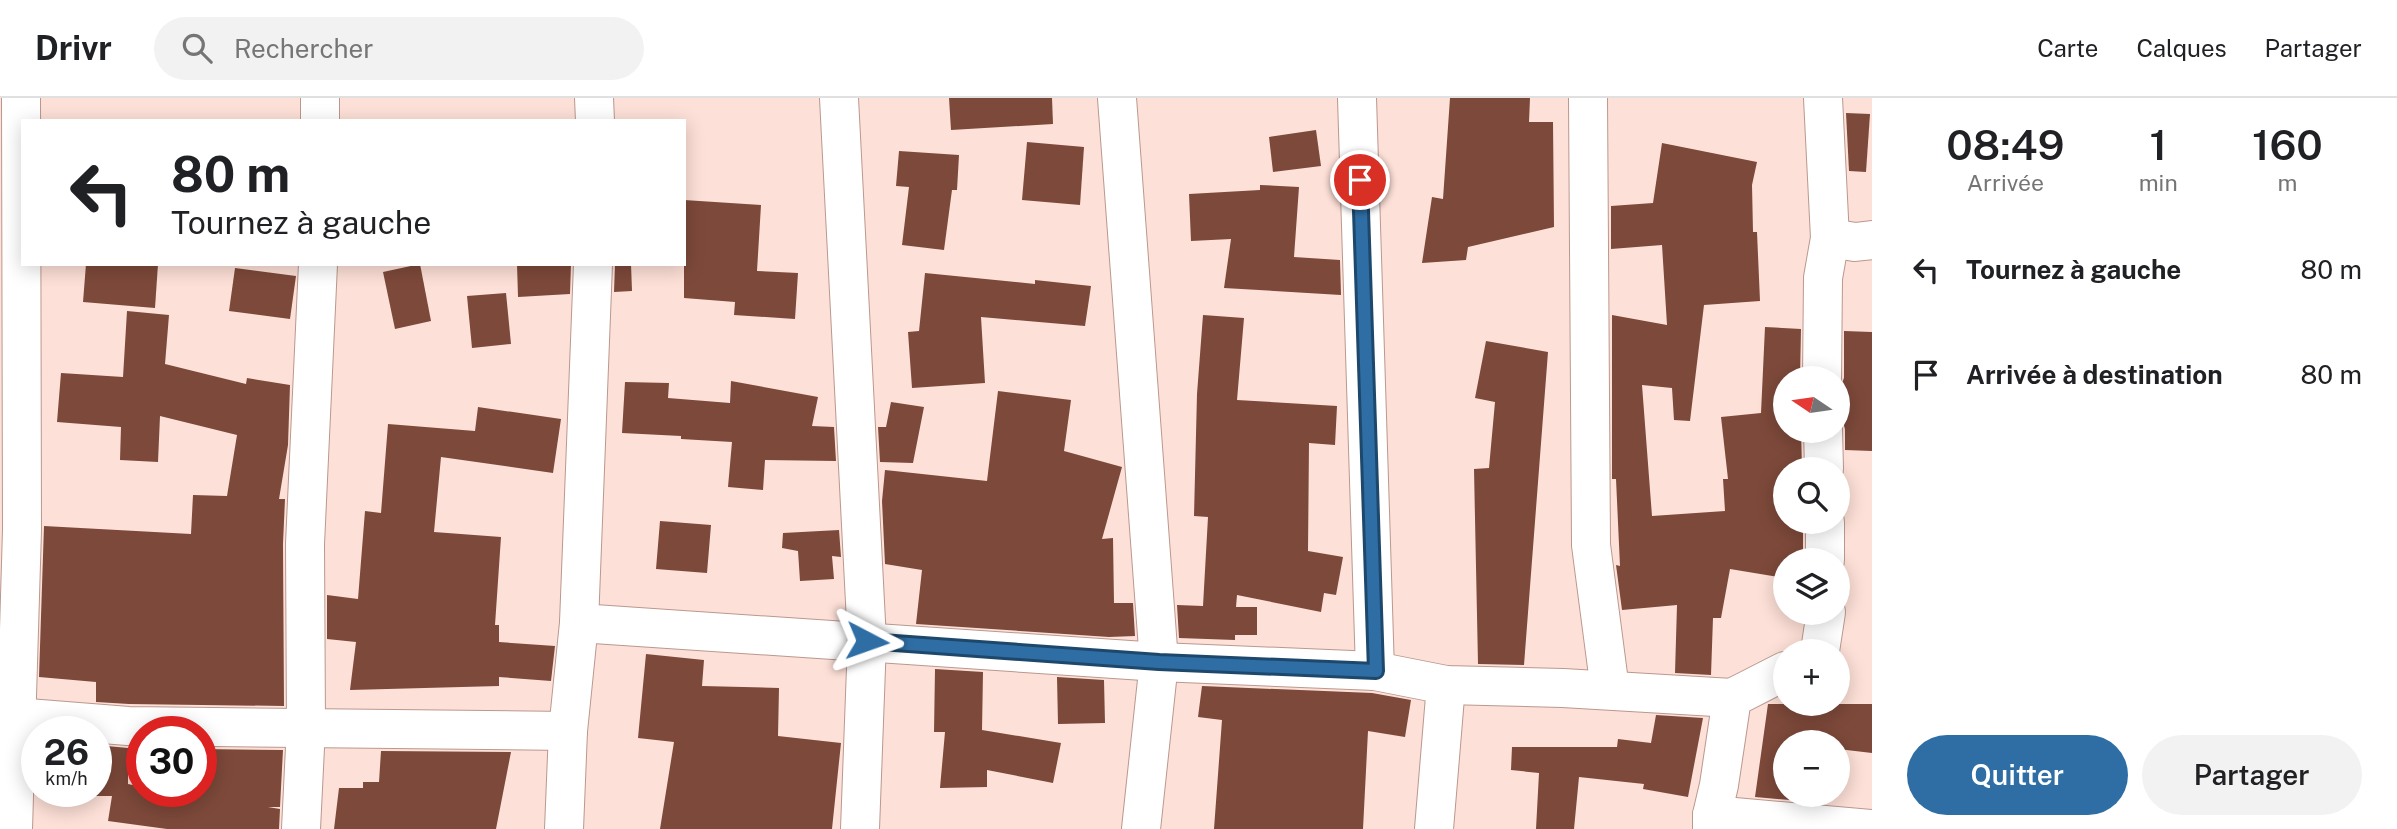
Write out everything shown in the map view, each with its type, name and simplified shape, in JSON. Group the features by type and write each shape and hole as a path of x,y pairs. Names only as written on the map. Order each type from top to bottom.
{"street":[{"path":"21,98 21,119"},
{"path":"320,98 320,119"},
{"path":"594,98 595,119"},
{"path":"839,98 867,641 860,829"},
{"path":"1117,98 1159,662 1141,829"},
{"path":"1357,98 1376,671"},
{"path":"1588,98 1591,545 1610,690"},
{"path":"1822,366 1823,278 1830,238 1823,98"},
{"path":"1830,238 1855,242 1872,240"},
{"path":"13,829 22,530 21,266"},
{"path":"301,829 306,727 304,544 318,266"},
{"path":"564,829 568,731 579,623 593,266"},
{"path":"579,623 1159,662 1376,671 1446,685 1610,690 1732,698 1773,677"},
{"path":"1434,829 1446,685"},
{"path":"1732,698 1712,822 1871,829"},
{"path":"15,717 128,726 568,731"}],"building":[{"path":"949,98 1052,98 1053,124 951,130"},
{"path":"1450,98 1530,98 1529,122 1553,122 1554,227 1468,247 1466,260 1422,263 1432,197 1443,199"},
{"path":"1846,113 1870,114 1866,172 1849,171"},
{"path":"1316,130 1321,166 1273,172 1269,137"},
{"path":"1027,142 1084,147 1080,205 1022,200"},
{"path":"1662,143 1757,162 1752,185 1753,232 1757,232 1760,301 1704,305 1690,421 1674,420 1672,388 1642,385 1652,516 1725,511 1723,479 1728,479 1721,417 1761,413 1765,327 1801,329 1800,366 1773,366 1773,443 1801,443 1802,457 1773,457 1773,534 1803,534 1803,548 1773,548 1773,576 1730,569 1721,618 1713,618 1711,675 1675,673 1677,605 1622,610 1616,565 1620,566 1616,479 1612,479 1612,315 1667,325 1662,245 1611,249 1611,206 1653,203"},
{"path":"899,151 959,155 957,190 952,190 944,250 902,245 909,187 896,186"},
{"path":"1260,185 1299,187 1294,257 1340,260 1341,295 1224,288 1231,239 1191,241 1189,194 1260,190"},
{"path":"686,200 761,205 757,271 798,273 795,319 734,315 735,302 684,298"},
{"path":"86,266 158,266 155,308 83,302"},
{"path":"420,266 431,321 395,329 383,272"},
{"path":"517,266 571,266 570,294 518,297"},
{"path":"615,266 631,266 632,291 614,292"},
{"path":"235,268 296,276 290,319 229,311"},
{"path":"925,273 1035,284 1035,280 1091,286 1085,326 981,317 985,383 912,388 908,332 919,331"},
{"path":"506,293 511,344 472,348 467,296"},
{"path":"127,311 169,315 165,364 246,384 247,378 290,385 288,445 279,499 285,499 284,706 96,702 96,682 39,677 44,526 191,534 193,495 227,496 237,435 160,416 158,462 120,460 121,427 57,422 61,373 123,377"},
{"path":"1203,315 1244,318 1237,400 1337,406 1335,445 1309,443 1308,551 1343,557 1336,595 1324,593 1321,612 1237,595 1236,607 1257,607 1257,635 1235,635 1235,640 1179,638 1177,605 1203,606 1208,517 1194,516 1197,394"},
{"path":"1844,331 1872,332 1872,451 1845,450 1845,443 1850,443 1850,366 1844,366"},
{"path":"1486,341 1548,352 1524,665 1478,664 1474,469 1489,468 1495,402 1475,398"},
{"path":"731,381 818,397 812,426 834,427 836,461 765,460 763,490 728,487 732,442 622,433 625,382 669,383 668,398 730,403"},
{"path":"998,391 1071,400 1064,451 1122,467 1102,539 1113,538 1114,603 1133,603 1135,636 1109,637 916,624 922,570 885,564 882,501 885,470 987,481"},
{"path":"891,402 924,407 913,463 880,462 878,427 886,427"},
{"path":"478,407 561,419 553,473 441,457 434,532 501,537 495,625 499,625 499,642 555,646 551,681 499,677 499,686 350,690 356,642 327,639 327,595 358,599 365,511 381,513 388,424 475,431"},
{"path":"660,521 711,525 707,573 656,569"},
{"path":"839,530 841,557 832,556 834,579 800,581 798,551 782,548 783,533"},
{"path":"646,654 704,660 702,686 779,688 778,736 841,743 832,829 660,829 674,742 638,738"},
{"path":"935,669 983,672 982,730 1061,743 1053,783 987,770 987,787 940,788 945,732 934,732"},
{"path":"1057,677 1104,680 1105,723 1058,724"},
{"path":"1202,686 1372,693 1411,700 1405,737 1368,731 1363,829 1214,829 1222,720 1198,717"},
{"path":"1768,704 1773,704 1773,716 1850,716 1850,704 1872,704 1872,753 1850,750 1850,730 1773,730 1773,799 1755,797"},
{"path":"1656,715 1703,718 1688,797 1643,789 1644,784 1579,777 1574,829 1536,829 1539,773 1511,770 1512,747 1617,747 1618,739 1651,743"},
{"path":"112,746 126,748 126,807 217,807 217,749 283,750 280,807 268,807 280,809 279,829 167,829 108,821 112,807"},
{"path":"381,751 511,752 496,829 334,829 339,788 363,788 363,782 379,782"}],"route":[{"path":"867,641 1159,662 1376,671 1360,180"}]}
